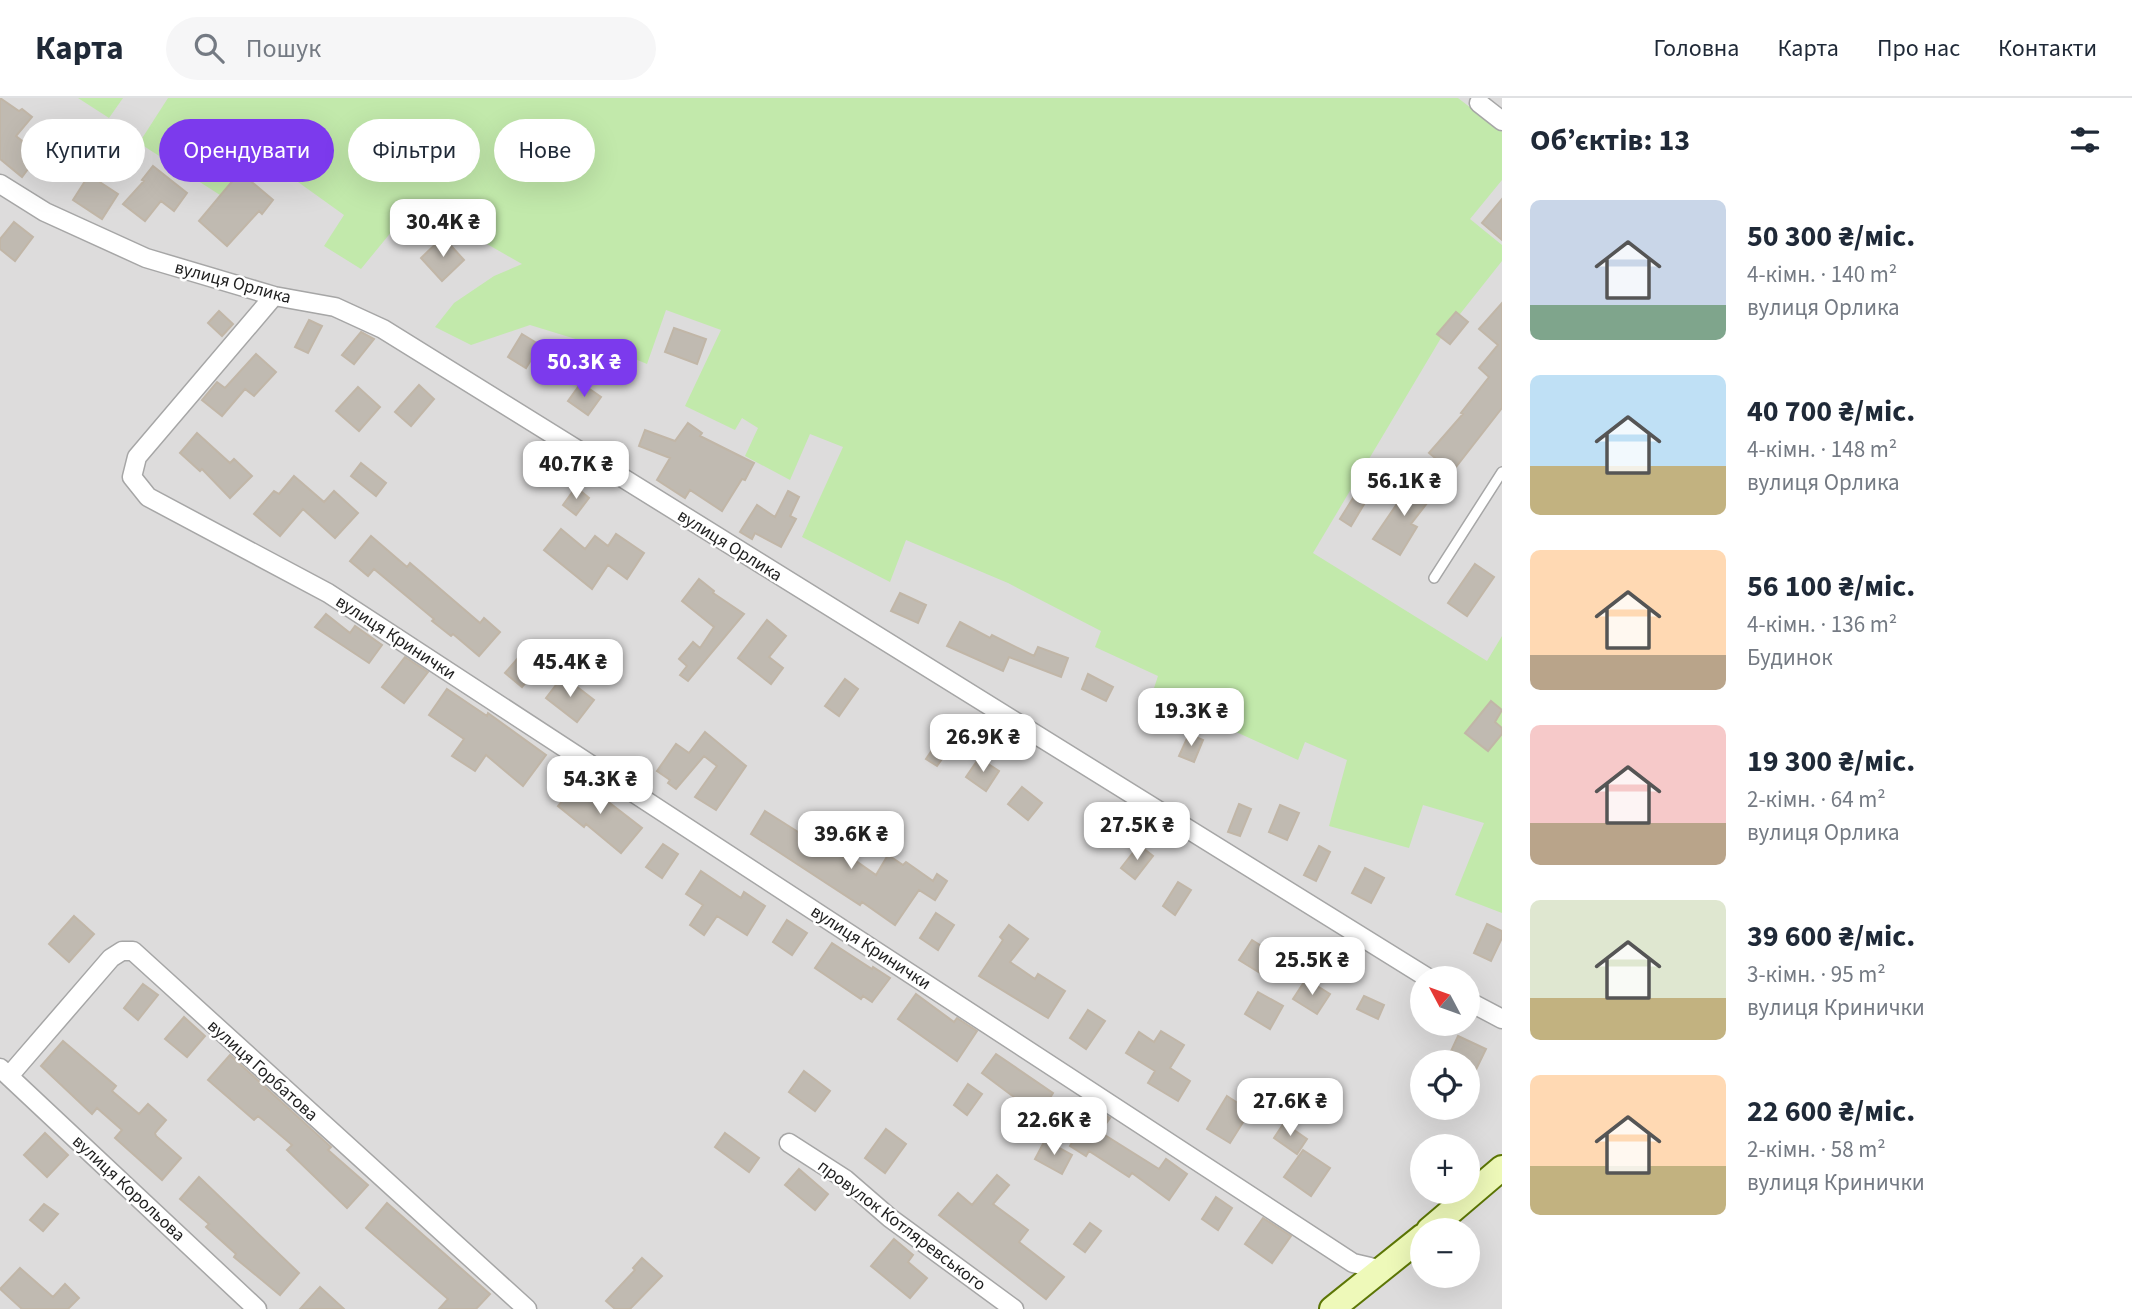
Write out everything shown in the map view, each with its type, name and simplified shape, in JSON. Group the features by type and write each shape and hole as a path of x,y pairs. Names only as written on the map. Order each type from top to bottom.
{"main road":[{"path":"1443,1218 1502,1168"},
{"path":"1332,1309 1410,1247"}],"street":[{"path":"1479,103 1502,121"},
{"name":"вулиця Орлика","path":"0,184 45,212 146,258 274,296 335,307 383,329 1410,967"},
{"name":"вулиця Кринички","path":"274,296 137,457 132,477 148,497 328,593 1353,1263 1383,1270"},
{"name":"вулиця Горбатова","path":"4,1072 111,958 122,951 133,951 527,1309"},
{"path":"1480,1007 1502,1019"},
{"name":"вулиця Корольова","path":"4,1072 257,1309"},
{"name":"провулок Котляревського","path":"789,1143 845,1179 890,1218 1014,1309"}],"lane":[{"path":"1434,578 1502,472"}],"shaded area":[{"path":"0,98 1502,98 1502,1309 0,1309"}],"green space":[{"path":"78,98 123,98 109,118"},
{"path":"168,98 1458,98 1502,132 1502,180 1470,219 1502,245 1502,261 1441,338 1313,553 1487,661 1502,636 1502,913 1455,895 1484,823 1423,805 1409,848 1329,826 1347,760 1305,742 1298,760 1152,694 1158,676 1095,647 1101,631 1008,583 906,540 890,582 802,537 843,447 810,434 790,480 745,456 758,428 742,418 735,430 685,406 721,330 666,310 647,364 618,352 530,325 471,345 435,327 454,303 494,276 522,264 415,203 361,269 324,246 344,215 298,182 334,182 334,119 159,119 159,156 145,147 145,134"},
{"path":"200,182 231,182 220,195"}],"building":[{"path":"0,98 32,117 21,119 21,130 16,136 21,140 21,176 0,159"},
{"path":"153,166 159,171 159,182 173,182 187,193 174,211 161,201 145,221 123,204 145,182 145,176"},
{"path":"85,182 100,182 118,194 102,219 73,200"},
{"path":"232,182 252,182 273,200 262,214 259,211 227,246 199,221"},
{"path":"1502,199 1502,240 1482,223"},
{"path":"14,222 33,237 15,261 0,249 0,239"},
{"path":"443,237 464,260 442,281 421,258"},
{"path":"1502,303 1502,408 1452,472 1429,453 1463,414 1461,413 1489,377 1479,368 1498,345 1479,329"},
{"path":"219,311 233,324 222,336 208,323"},
{"path":"1456,312 1468,322 1450,344 1437,334"},
{"path":"309,320 322,326 308,353 295,347"},
{"path":"674,328 706,339 697,364 665,352"},
{"path":"361,332 374,339 354,364 342,355"},
{"path":"522,334 540,345 526,368 508,357"},
{"path":"256,354 276,372 254,396 245,389 222,416 202,400 217,382 225,388"},
{"path":"581,383 601,397 588,415 568,401"},
{"path":"419,385 434,399 411,426 395,412"},
{"path":"358,387 380,407 359,431 336,411"},
{"path":"688,423 702,433 700,436 754,463 722,511 690,490 685,498 657,480 670,458 639,446 645,430 675,441"},
{"path":"197,433 230,463 234,459 252,476 230,498 202,469 200,471 180,453"},
{"path":"361,463 386,483 376,496 351,476"},
{"path":"294,476 324,502 334,491 358,513 335,538 303,509 280,536 254,514 274,491 279,494"},
{"path":"1414,479 1434,494 1411,524 1417,527 1400,555 1373,539"},
{"path":"576,487 589,498 576,515 563,505"},
{"path":"1358,490 1369,496 1351,526 1340,519"},
{"path":"788,491 799,497 790,516 796,519 781,547 755,533 752,539 740,532 757,505 775,517"},
{"path":"561,529 585,549 595,536 608,546 616,534 644,553 627,579 608,565 592,589 544,550"},
{"path":"371,536 407,567 410,563 480,623 484,618 500,632 479,656 453,634 451,636 432,621 434,619 374,569 368,576 350,561"},
{"path":"1475,564 1494,577 1467,616 1448,603"},
{"path":"699,579 714,591 713,593 744,614 688,681 680,675 687,666 679,659 693,642 700,648 714,627 682,601"},
{"path":"900,593 926,605 918,623 891,611"},
{"path":"326,614 350,633 355,626 382,645 369,663 315,627"},
{"path":"767,620 786,636 769,657 783,668 771,684 738,658"},
{"path":"960,622 1034,656 1038,647 1068,658 1061,677 1009,657 1003,671 947,646"},
{"path":"525,650 541,664 522,687 505,673"},
{"path":"405,657 428,672 404,703 382,687"},
{"path":"1088,674 1113,687 1106,701 1082,689"},
{"path":"563,676 594,700 577,722 546,698"},
{"path":"845,679 858,689 839,716 825,706"},
{"path":"447,689 487,716 488,713 546,755 523,786 486,755 475,771 452,756 464,739 429,715"},
{"path":"1491,701 1502,710 1495,722 1502,728 1502,734 1488,751 1465,733"},
{"path":"705,732 746,766 716,810 695,797 717,766 704,756 676,789 668,783 670,780 657,771 676,744 689,753"},
{"path":"943,734 954,742 937,766 926,759"},
{"path":"1189,734 1203,740 1194,762 1179,756"},
{"path":"979,758 999,771 986,791 966,777"},
{"path":"580,780 642,828 621,853 586,824 584,827 558,806"},
{"path":"1022,787 1042,803 1028,820 1008,804"},
{"path":"1239,804 1251,809 1240,836 1228,832"},
{"path":"1280,805 1299,813 1287,840 1269,832"},
{"path":"765,811 851,862 853,859 876,875 888,855 903,865 906,862 933,881 937,874 947,881 935,900 919,890 895,925 751,834"},
{"path":"663,844 678,854 662,878 646,867"},
{"path":"1139,845 1153,856 1135,879 1121,868"},
{"path":"1319,846 1330,852 1316,881 1304,875"},
{"path":"1365,868 1384,878 1371,903 1352,893"},
{"path":"701,871 741,898 744,892 765,906 747,935 717,916 704,935 690,925 703,905 686,894"},
{"path":"1178,882 1191,890 1175,915 1163,906"},
{"path":"936,913 954,925 938,950 920,938"},
{"path":"74,916 94,934 69,962 49,944"},
{"path":"787,920 807,933 792,955 773,942"},
{"path":"1487,924 1502,931 1502,938 1491,961 1474,953"},
{"path":"1009,925 1028,939 1010,962 1035,979 1038,974 1065,991 1048,1018 979,976 1003,940 1000,937"},
{"path":"1252,940 1282,959 1270,979 1239,960"},
{"path":"832,943 890,978 872,1002 863,996 861,999 815,968"},
{"path":"1306,979 1330,994 1317,1014 1293,999"},
{"path":"143,984 158,995 138,1020 124,1008"},
{"path":"1258,992 1283,1006 1270,1029 1245,1014"},
{"path":"916,994 954,1022 957,1018 977,1031 957,1061 898,1019"},
{"path":"1364,996 1384,1005 1378,1019 1357,1009"},
{"path":"1088,1010 1105,1021 1086,1049 1070,1038"},
{"path":"184,1017 205,1036 187,1057 165,1039"},
{"path":"1161,1031 1184,1045 1170,1068 1190,1081 1178,1101 1148,1083 1155,1071 1126,1053 1139,1032 1154,1042"},
{"path":"1458,1036 1486,1049 1480,1061 1480,1050 1452,1050"},
{"path":"63,1041 116,1086 112,1091 139,1114 148,1104 166,1120 155,1133 156,1136 181,1158 162,1180 115,1138 122,1130 97,1108 92,1114 41,1066"},
{"path":"996,1054 1053,1093 1031,1128 1013,1116 1022,1103 982,1073"},
{"path":"230,1055 331,1147 328,1150 368,1185 347,1208 287,1150 292,1145 258,1116 254,1120 208,1080"},
{"path":"804,1071 830,1091 815,1111 789,1092"},
{"path":"968,1084 982,1094 967,1115 954,1105"},
{"path":"1227,1096 1250,1111 1230,1143 1207,1129"},
{"path":"1094,1108 1110,1118 1100,1132 1159,1169 1166,1159 1187,1174 1169,1200 1132,1173 1129,1177 1089,1151 1086,1156 1070,1146"},
{"path":"1284,1123 1307,1139 1297,1154 1274,1138"},
{"path":"886,1129 906,1144 885,1173 865,1158"},
{"path":"45,1133 68,1155 47,1177 24,1155"},
{"path":"725,1133 759,1158 749,1172 715,1147"},
{"path":"1045,1140 1072,1155 1062,1174 1035,1159"},
{"path":"1303,1150 1330,1168 1311,1196 1284,1177"},
{"path":"799,1169 828,1194 815,1210 785,1185"},
{"path":"997,1175 1009,1185 993,1204 1028,1230 1019,1242 1064,1277 1046,1299 939,1215 958,1193 972,1205"},
{"path":"199,1177 299,1273 280,1295 234,1257 236,1254 206,1227 209,1224 180,1199"},
{"path":"1216,1197 1232,1208 1218,1230 1202,1219"},
{"path":"387,1203 490,1294 476,1309 439,1309 448,1299 366,1228"},
{"path":"44,1204 58,1214 43,1231 30,1220"},
{"path":"1263,1218 1291,1236 1272,1263 1245,1244"},
{"path":"1090,1223 1101,1231 1085,1252 1074,1244"},
{"path":"894,1239 913,1255 908,1262 927,1278 910,1298 871,1266"},
{"path":"642,1258 662,1276 630,1309 615,1309 606,1301 635,1270 633,1268"},
{"path":"20,1268 53,1297 65,1284 79,1298 68,1309 22,1309 0,1289"},
{"path":"320,1287 344,1309 300,1309"}]}
